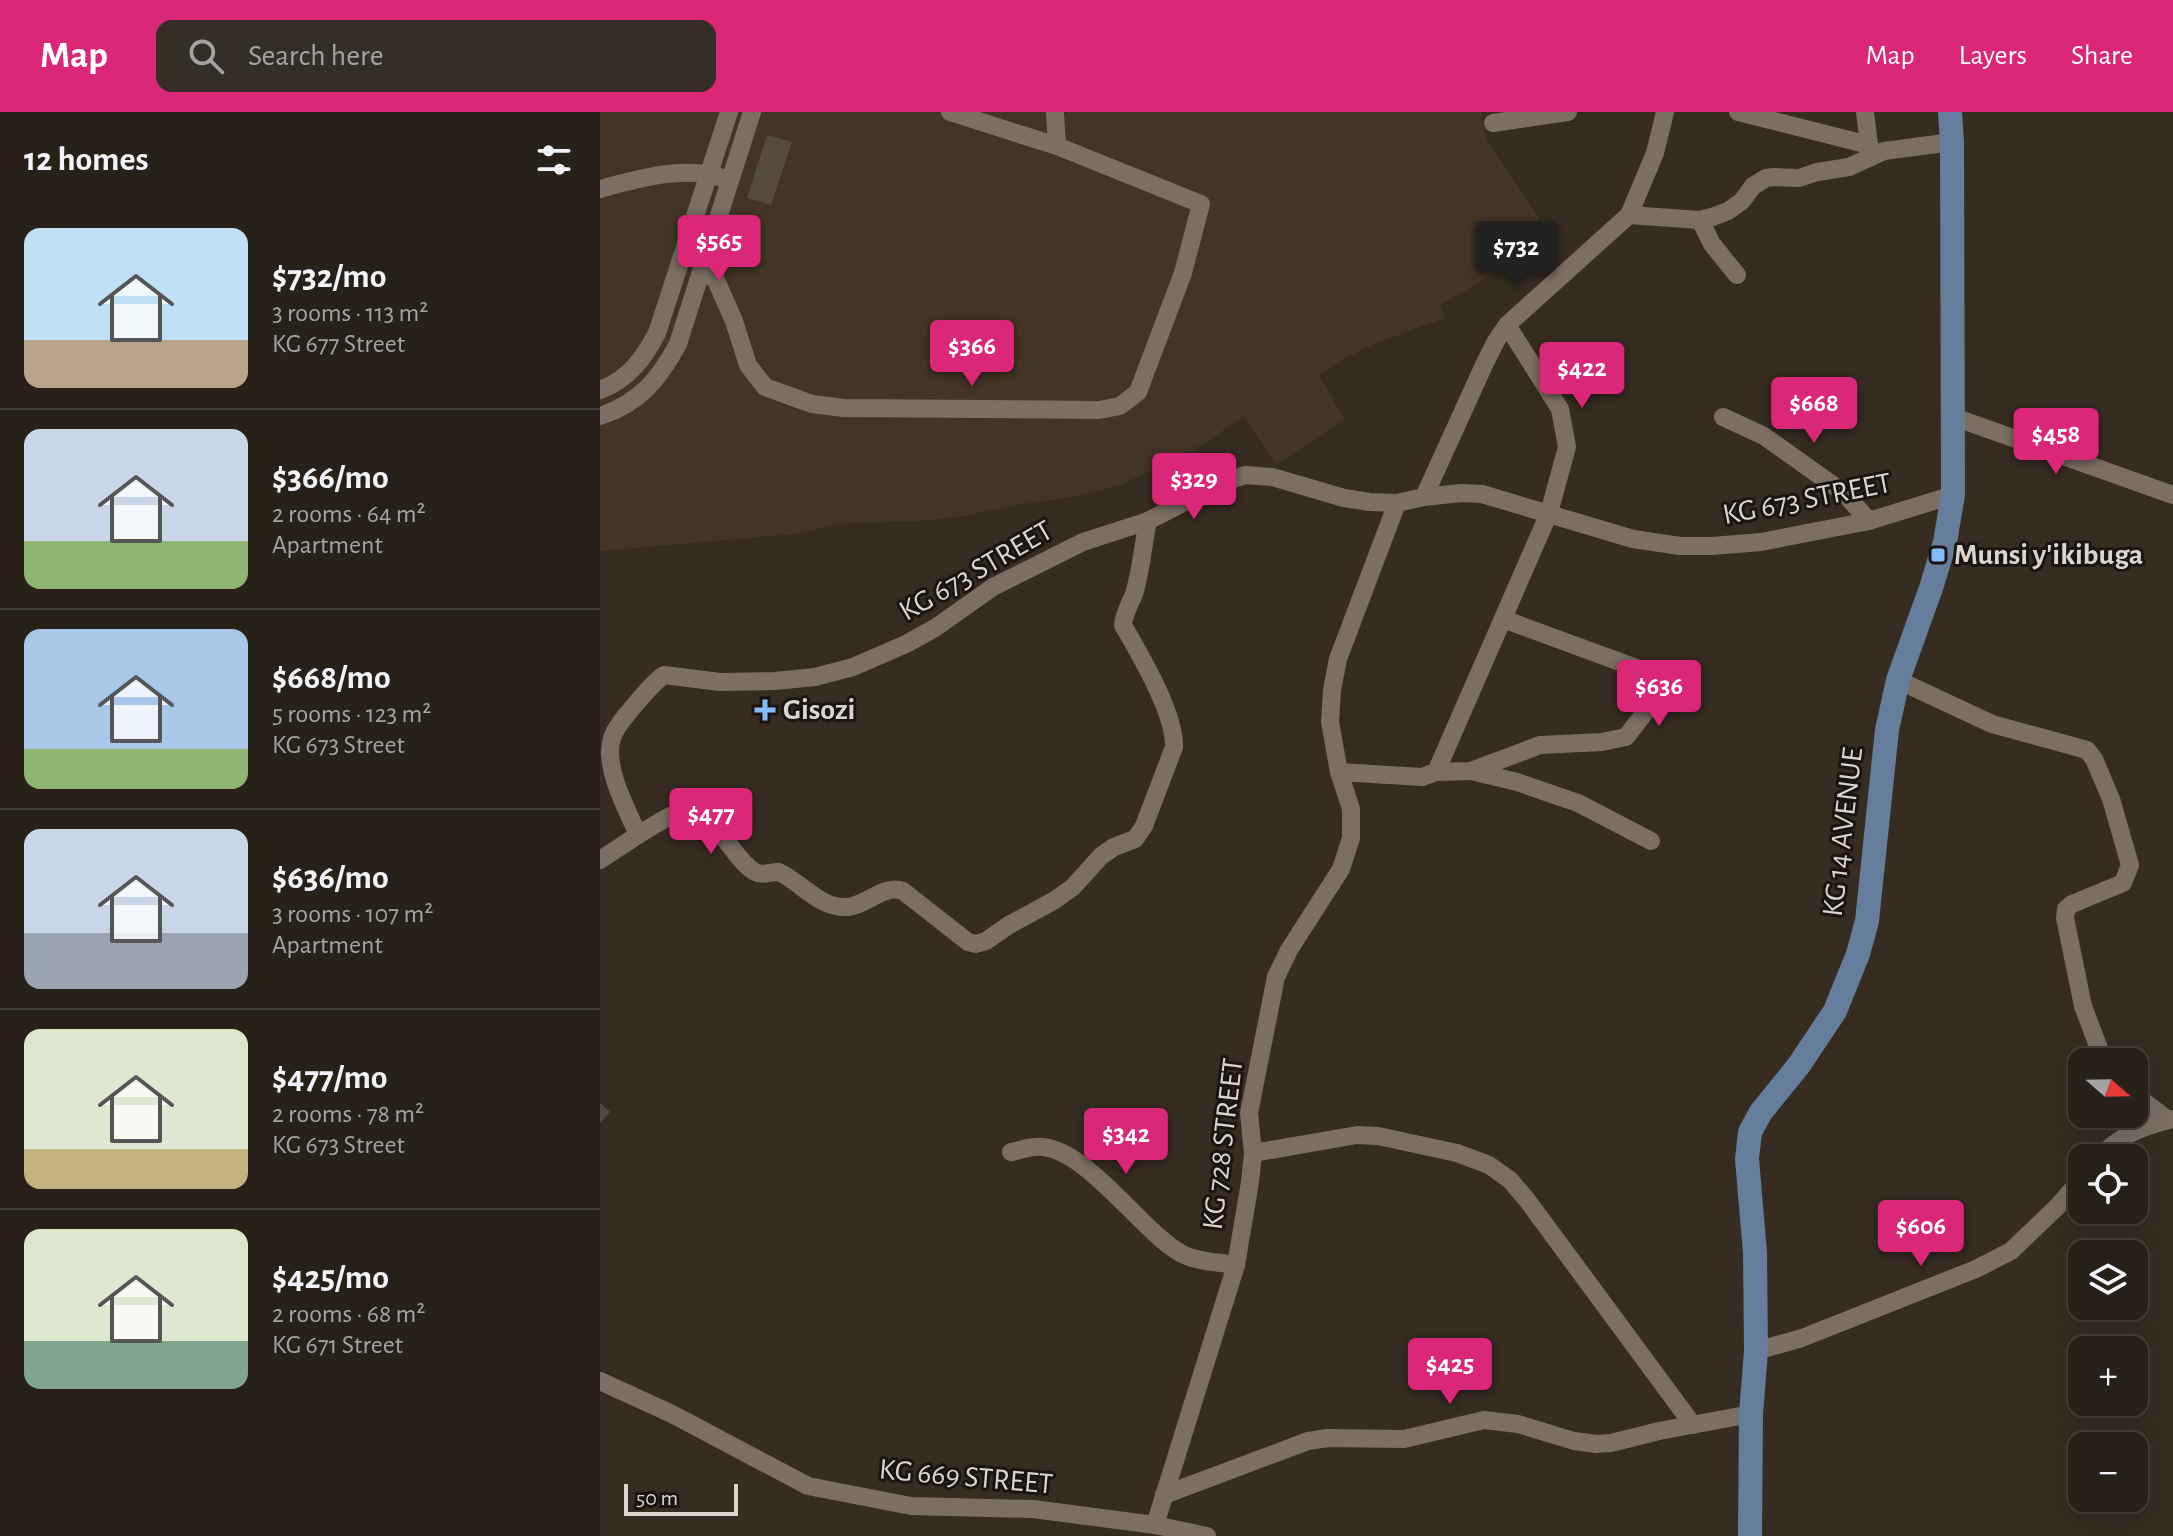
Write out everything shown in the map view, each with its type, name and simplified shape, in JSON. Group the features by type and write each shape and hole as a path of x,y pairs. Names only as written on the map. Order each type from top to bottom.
{"main road":[{"name":"KG 14 AVENUE","path":"1750,1536 1751,1414 1756,1351 1755,1253 1747,1159 1750,1132 1761,1112 1799,1065 1835,1011 1858,954 1867,921 1887,730 1898,680 1945,542 1953,495 1950,112"}],"street":[{"path":"600,390 628,374 645,356 657,333 729,112"},
{"path":"600,416 619,410 643,392 664,370 678,344 752,112"},
{"path":"700,274 715,278 734,321 748,365 765,387 790,398 844,408 1099,410 1120,406 1138,392 1183,273 1201,204 1057,146 950,112"},
{"path":"1055,112 1057,146"},
{"path":"1493,123 1568,112"},
{"path":"1424,497 1484,365 1507,325 1629,215 1655,153 1665,112"},
{"path":"1738,112 1869,151 1952,142"},
{"path":"1865,112 1869,151"},
{"path":"1629,215 1700,220 1728,211 1742,201 1753,186 1766,178 1799,178 1849,167 1869,151"},
{"path":"600,189 676,173 708,174 730,181"},
{"path":"1700,220 1712,244 1737,275"},
{"path":"1436,772 1549,513 1567,447 1560,409 1507,325"},
{"path":"1951,416 2173,495"},
{"path":"1723,417 1764,436 1844,493 1869,521"},
{"name":"KG 673 STREET","path":"638,835 612,772 611,739 619,724 664,675 720,682 775,681 815,677 853,667 906,644 935,628 993,587 1083,542 1148,521 1219,484 1245,475 1272,477 1344,498 1397,503 1461,493 1482,494 1633,539 1680,546 1761,542 1869,521 1953,495"},
{"name":"KG 728 STREET","path":"1155,1525 1236,1265 1253,1153 1249,1113 1276,977 1289,950 1341,869 1351,838 1351,809 1339,772 1330,722 1332,690 1338,659 1397,503"},
{"path":"600,860 684,810 695,811 705,817 756,873 779,872 816,898 846,907 889,890 903,891 968,942 976,944 1055,900 1073,887 1101,856 1135,839 1144,826 1174,747 1171,724 1147,666 1123,625 1138,578 1148,521"},
{"path":"1471,771 1540,745 1602,742 1626,737 1646,711 1655,683 1650,673 1503,619"},
{"path":"1898,680 1992,724 2087,750 2094,759 2111,799 2130,865 2123,883 2066,909 2065,918 2083,1006 2099,1048"},
{"path":"1339,772 1422,777 1436,772 1471,771 1517,782 1578,803 1651,841"},
{"path":"2148,1104 2170,1120"},
{"path":"2111,1144 2137,1129 2170,1120"},
{"path":"1253,1153 1357,1135 1378,1136 1457,1153 1489,1165 1510,1180 1527,1200 1693,1425"},
{"path":"1011,1152 1036,1146 1058,1150 1078,1163 1180,1253 1194,1259 1236,1265"},
{"path":"1756,1351 1802,1338 1976,1269 2011,1251 2068,1194"},
{"name":"KG 669 STREET","path":"600,1381 672,1414 808,1486 911,1506 1033,1509 1155,1525 1207,1536"},
{"path":"1164,1495 1308,1441 1328,1438 1404,1439 1484,1420 1518,1424 1574,1441 1596,1444 1751,1414"}],"shaded area":[{"path":"600,112 1481,112 1487,141 1553,240 1440,305 1445,318 1376,343 1339,361 1320,376 1344,419 1276,465 1244,416 1193,451 1123,484 1080,496 964,516 845,523 794,534 600,551"}],"building":[{"path":"767,135 792,142 771,205 747,198"},
{"path":"600,1103 610,1112 600,1123"}],"place":[{"name":"Munsi y'ikibuga","path":"1938,555"},
{"name":"Gisozi","path":"765,710"}]}
